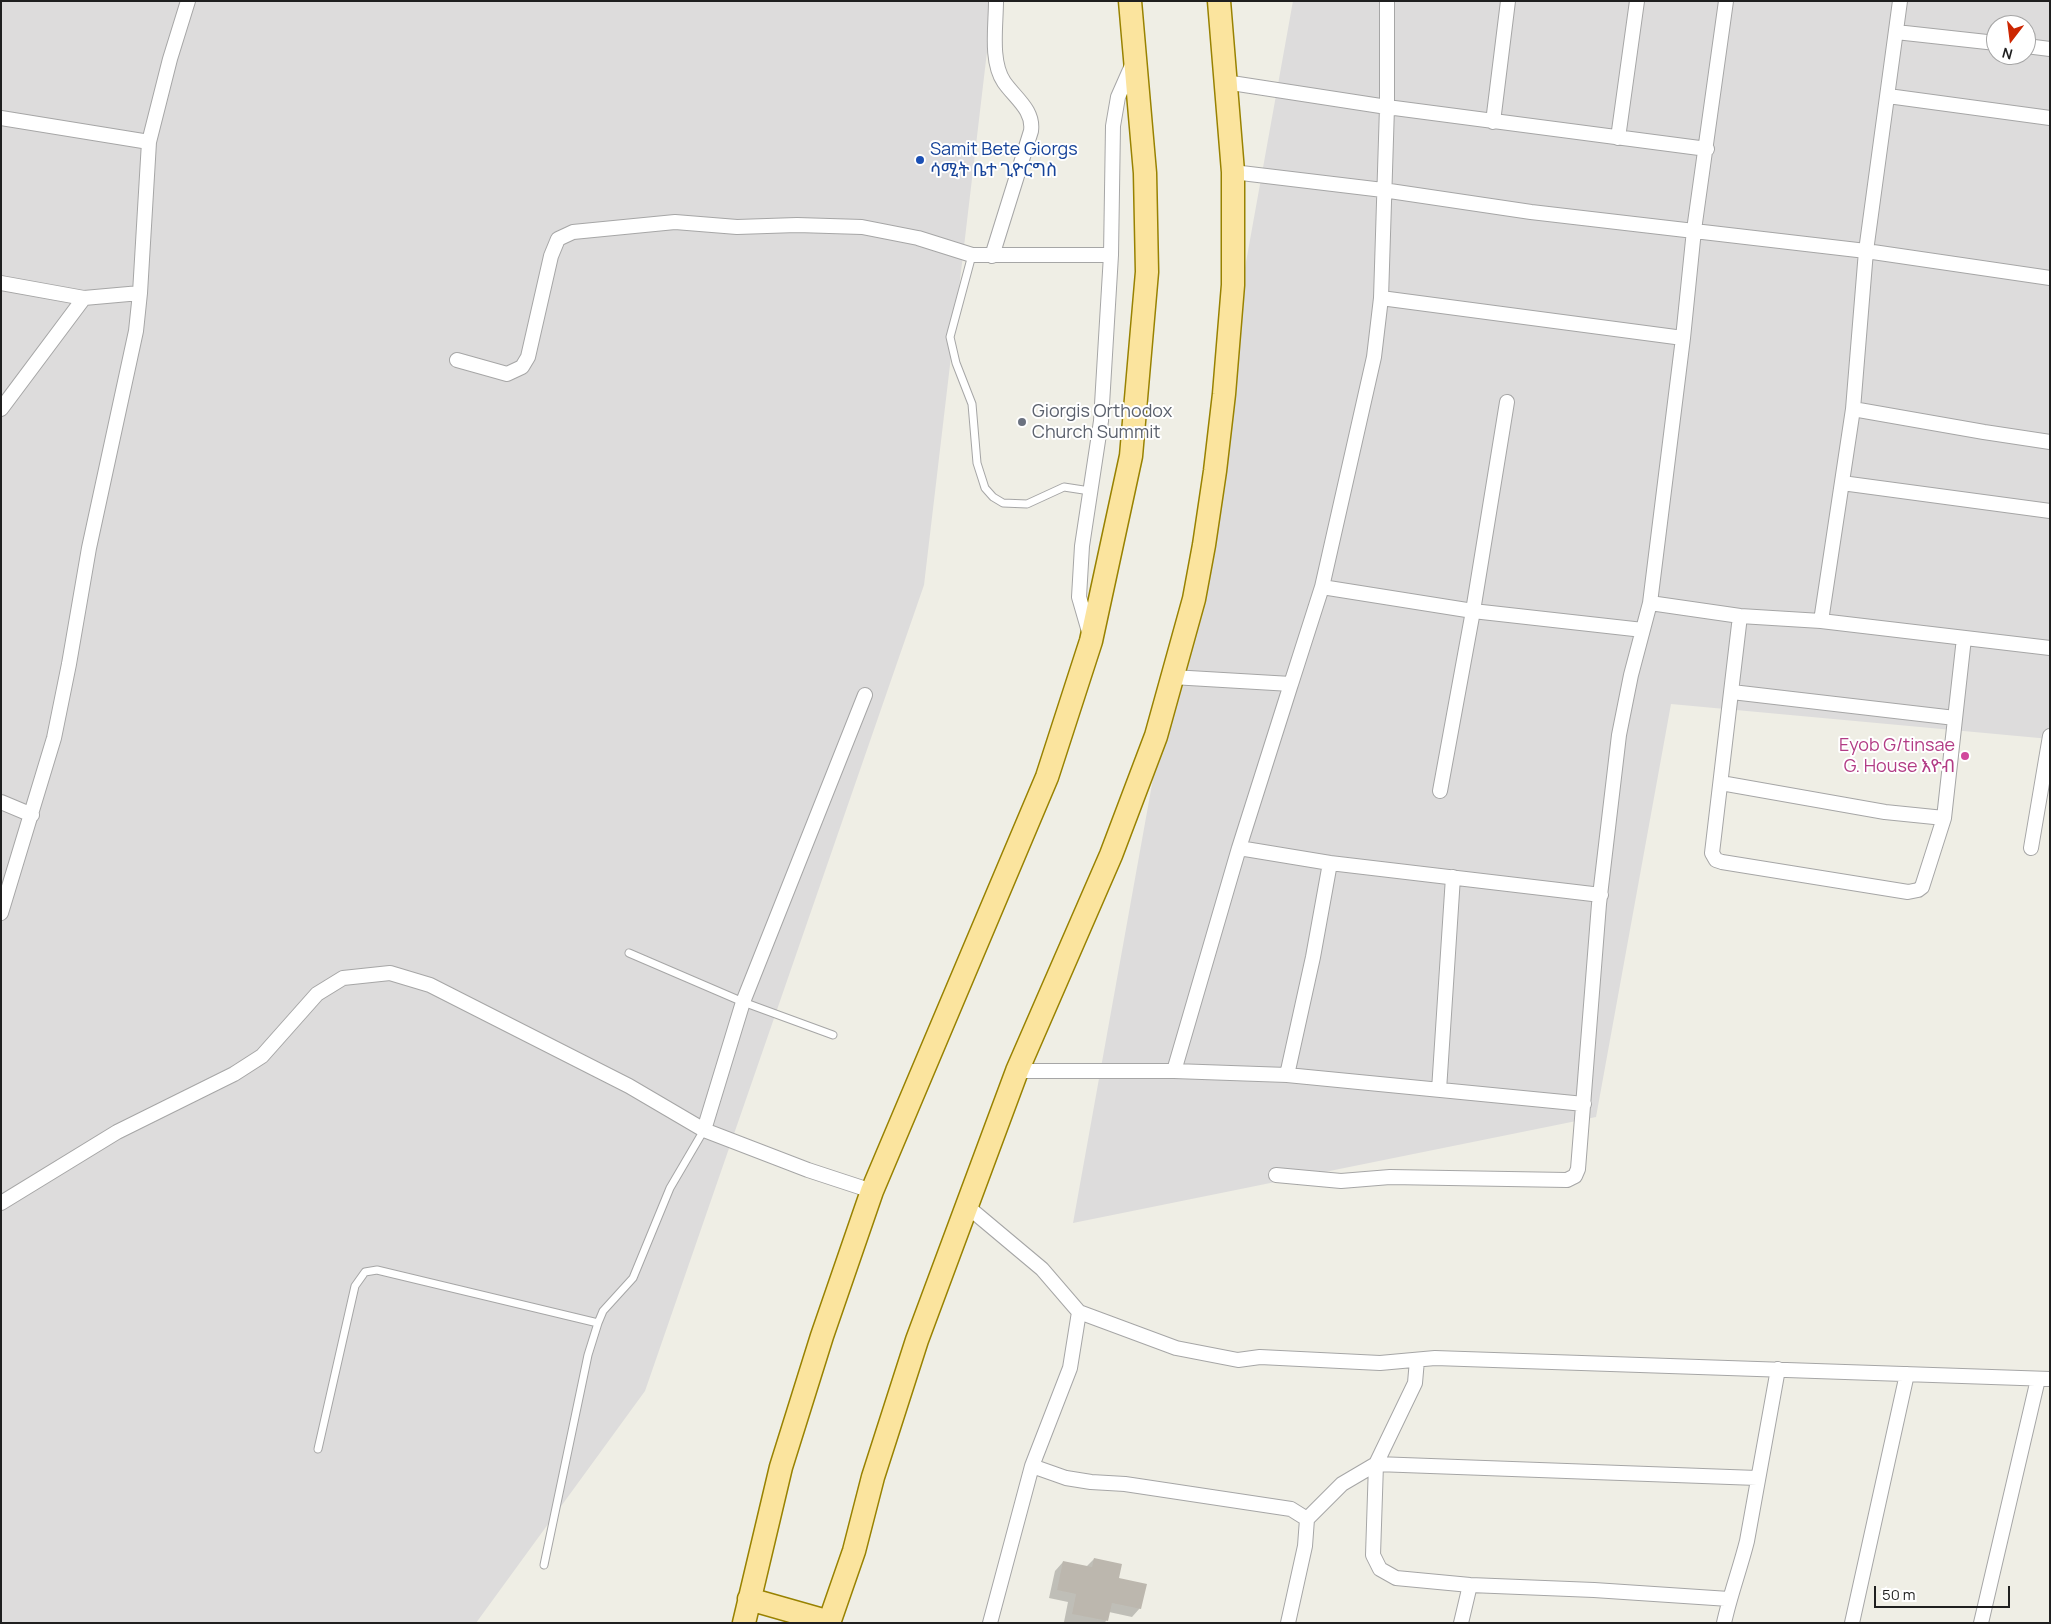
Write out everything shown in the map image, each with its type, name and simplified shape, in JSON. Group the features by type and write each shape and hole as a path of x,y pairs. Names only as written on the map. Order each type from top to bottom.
{"main road":[{"path":"744,1623 781,1467 822,1336 872,1191 1047,777 1091,641 1131,456 1147,272 1144,173 1130,1"},
{"path":"749,1599 829,1622 854,1551 872,1477 914,1350 1017,1071 1111,855 1156,736 1194,599 1204,545 1224,394 1233,285 1233,172 1219,1"}],"street":[{"path":"1,913 54,738 70,664 90,548 136,331 149,142 170,59 188,1"},
{"path":"992,256 1033,120 1028,110 1003,81 998,68 996,1"},
{"path":"1174,1071 1248,814 1263,776 1322,586 1367,394 1374,357 1381,298 1387,107 1387,1"},
{"path":"1493,122 1508,1"},
{"path":"1618,138 1637,1"},
{"path":"1276,1175 1341,1181 1390,1177 1567,1180 1575,1176 1578,1170 1601,895 1619,735 1631,675 1650,603 1683,338 1694,230 1707,149 1726,1"},
{"path":"1821,621 1853,409 1866,251 1900,1"},
{"path":"1896,32 1986,42"},
{"path":"2036,47 2050,49"},
{"path":"1091,641 1079,597 1082,546 1101,421 1112,255 1113,126 1118,97 1135,58"},
{"path":"1225,82 1493,122 1707,149"},
{"path":"1888,96 2050,118"},
{"path":"1,118 149,142"},
{"path":"1233,172 1383,190 1531,212 1866,251 2050,278"},
{"path":"457,360 507,374 522,367 528,357 551,256 558,239 573,232 675,222 737,227 797,225 862,227 918,238 972,255 1112,255"},
{"path":"1,283 84,298 140,293"},
{"path":"1,409 84,298"},
{"path":"1381,298 1683,338"},
{"path":"1440,791 1473,611 1507,402"},
{"path":"1853,409 2050,442"},
{"path":"1842,483 2050,511"},
{"path":"1322,586 1473,611 1643,630"},
{"path":"1650,603 1740,616 1821,621 2050,648"},
{"path":"1740,616 1712,853 1716,860 1908,892 1922,887 1944,818 1964,638"},
{"path":"1172,677 1291,684"},
{"path":"1732,692 1955,718"},
{"path":"704,1130 743,1002 865,695"},
{"path":"2031,848 2050,736"},
{"path":"1721,783 1885,812 1944,818"},
{"path":"1,802 32,815"},
{"path":"1239,848 1330,863 1601,895"},
{"path":"1287,1075 1313,957 1330,863"},
{"path":"1439,1090 1453,877"},
{"path":"1,1203 117,1132 234,1074 262,1056 317,994 343,978 390,972 430,985 630,1086 704,1130 808,1170 872,1191"},
{"path":"1017,1071 1174,1071 1287,1075 1584,1104"},
{"path":"968,1207 1042,1269 1079,1312 1176,1348 1238,1360 1260,1357 1366,1363 1435,1358 2044,1379 1981,1623"},
{"path":"990,1623 1032,1466 1070,1368 1079,1312"},
{"path":"1417,1360 1415,1382 1376,1464 1373,1555 1380,1569 1396,1578 1470,1585 1729,1598"},
{"path":"1724,1623 1729,1598 1740,1568 1746,1541 1778,1369"},
{"path":"1852,1623 1906,1374"},
{"path":"1288,1623 1306,1546 1307,1519 1342,1484 1376,1464 1757,1478"},
{"path":"1032,1466 1066,1478 1125,1484 1291,1509 1307,1519"},
{"path":"1461,1623 1470,1585"}],"lane":[{"path":"972,255 950,337 956,363 972,404 977,463 984,488 992,497 1003,503 1028,504 1064,487 1090,490"},
{"path":"629,953 743,1002 833,1036"},
{"path":"544,1565 588,1355 598,1323 603,1311 633,1278 670,1188 704,1130"},
{"path":"318,1449 355,1286 365,1272 377,1270 598,1323"}],"shaded area":[{"path":"1,1 993,1 924,585 645,1391 476,1623 1,1623"},
{"path":"1293,1 2050,1 2050,739 1671,704 1596,1117 1073,1223"}],"building":[{"path":"1094,1558 1122,1564 1119,1578 1147,1584 1141,1609 1112,1603 1108,1621 1072,1614 1076,1594 1057,1590 1063,1561 1092,1567"}],"place":[{"name":"Samit Bete Giorgs ሳሚት ቤተ ጊዮርግስ","path":"920,160"},
{"name":"Giorgis Orthodox Church Summit","path":"1022,422"},
{"name":"Eyob G/tinsae G. House እዮብ","path":"1965,756"}]}
